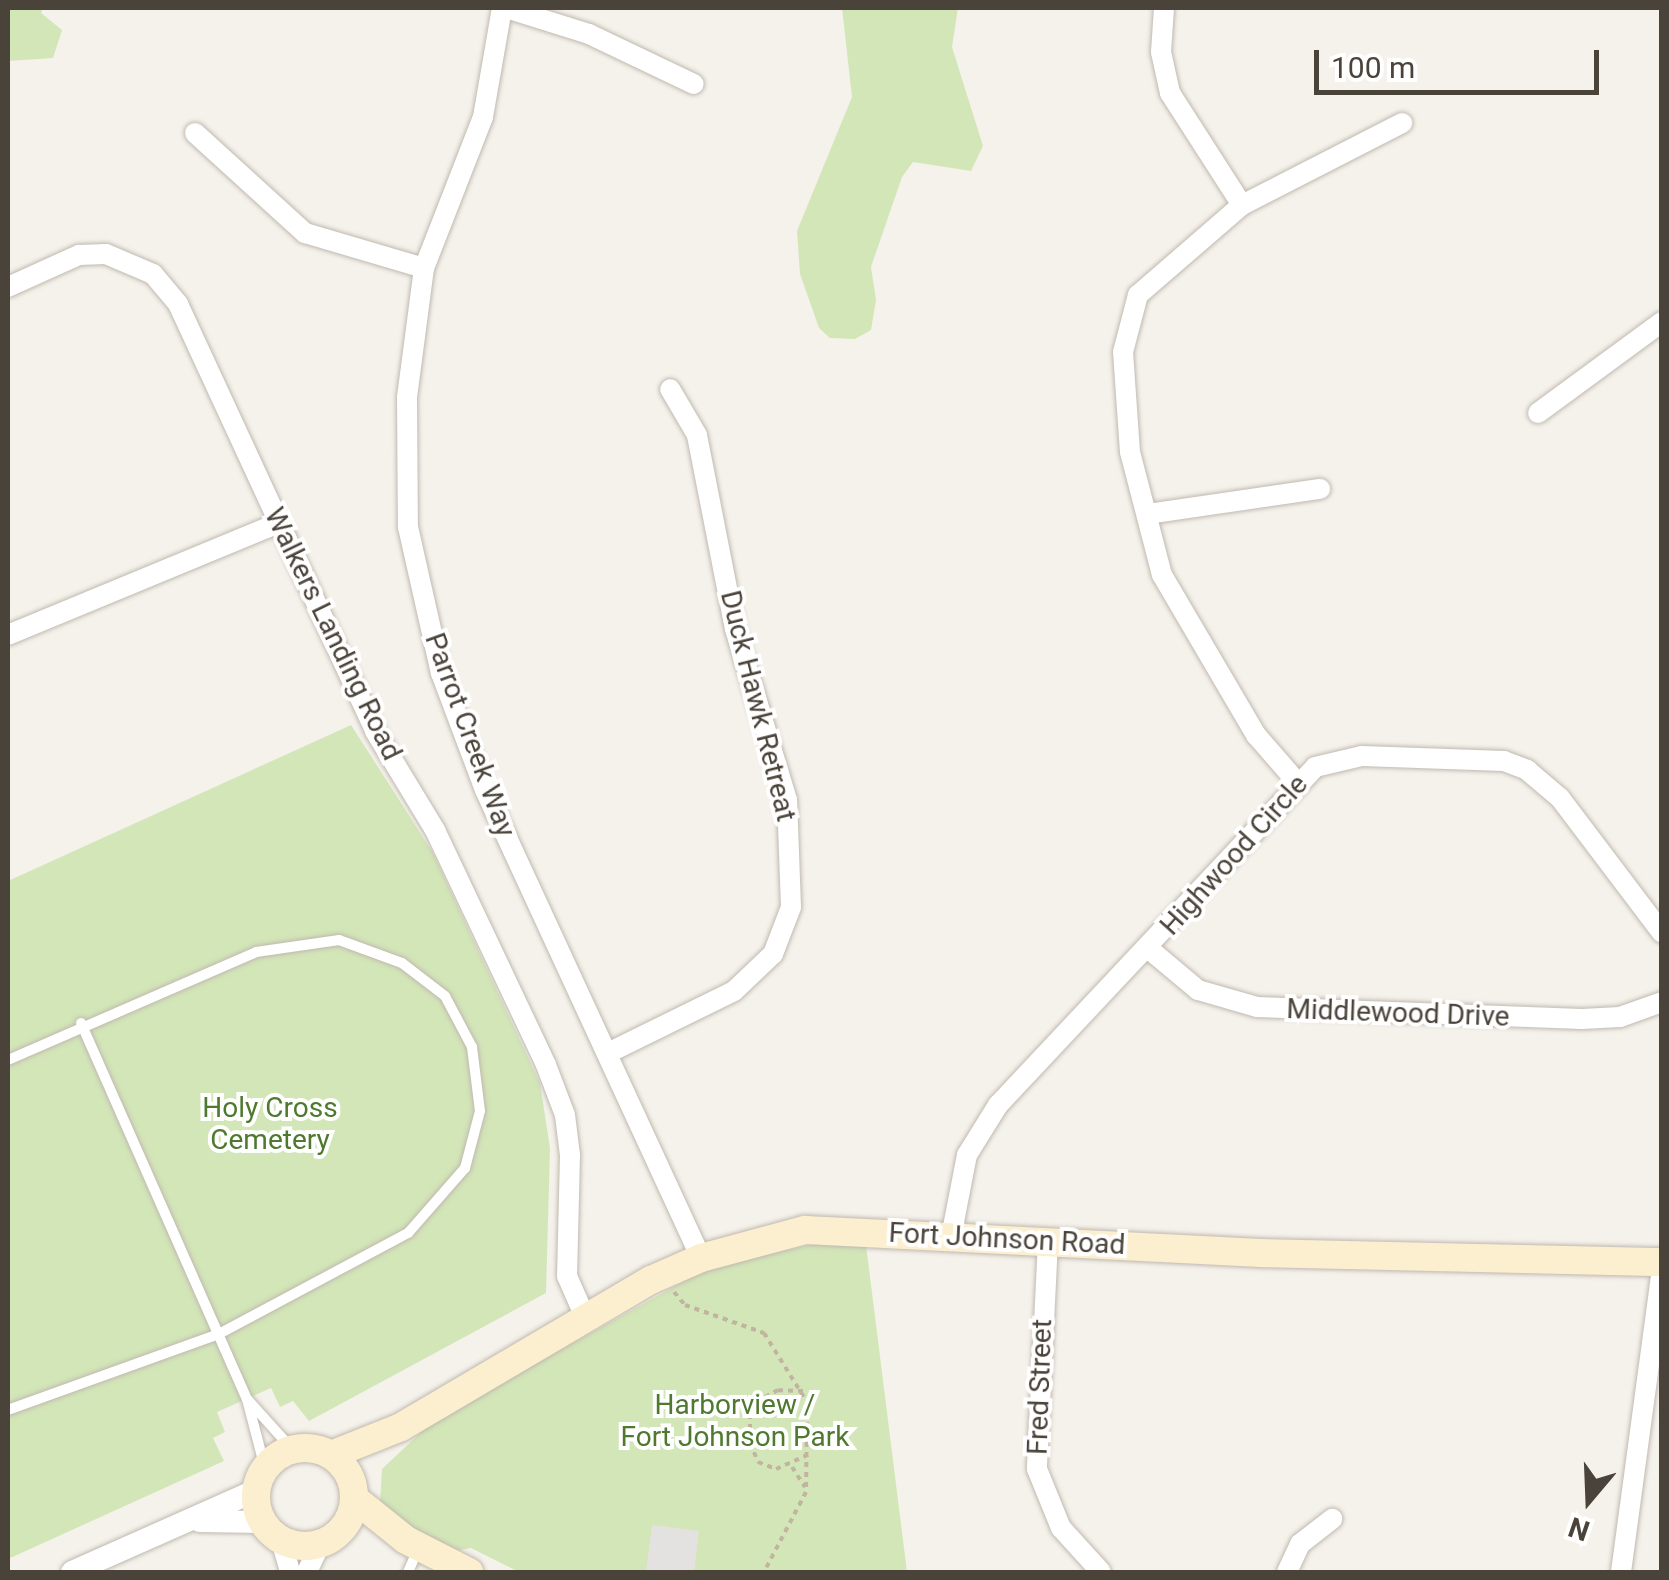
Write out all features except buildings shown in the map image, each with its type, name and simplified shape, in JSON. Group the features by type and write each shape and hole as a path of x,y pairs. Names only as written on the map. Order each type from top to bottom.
{"main road":[{"name":"Fort Johnson Road","path":"331,1455 401,1428 585,1317 665,1274 700,1258 806,1230 1662,1266"},
{"name":"Fort Johnson Road","path":"354,1493 401,1428"},
{"path":"411,1553 354,1493 331,1455 293,1450 261,1479 272,1531 328,1540 366,1531 411,1553 469,1572"},
{"path":"328,1540 354,1493"}],"street":[{"path":"504,8 589,34 694,84"},
{"name":"Parrot Creek Way","path":"504,8 483,117 424,268 406,397 408,527 441,673 485,790 700,1258"},
{"path":"1164,8 1162,52 1170,93 1242,206"},
{"path":"1296,781 1256,736 1162,575 1130,452 1123,352 1138,295 1242,206 1402,122"},
{"path":"196,133 304,233 424,268"},
{"name":"Walkers Landing Road","path":"8,287 80,255 122,257 153,274 178,304 375,731 435,830 546,1064 570,1155 567,1276 585,1317"},
{"path":"1538,413 1662,322"},
{"name":"Duck Hawk Retreat","path":"608,1053 734,991 772,954 791,906 787,800 735,629 697,435 670,390"},
{"path":"1148,514 1320,489"},
{"path":"8,635 278,523"},
{"name":"Highwood Circle","path":"951,1237 968,1155 986,1120 1149,949 1296,781 1337,758 1504,761 1527,770 1560,798 1662,932"},
{"name":"Middlewood Drive","path":"1149,949 1198,990 1257,1007 1582,1020 1620,1017 1662,1002"},
{"name":"Fred Street","path":"1048,1242 1037,1469 1061,1528 1101,1572"},
{"path":"1621,1572 1662,1266"},
{"path":"72,1572 177,1526 261,1479"},
{"path":"1287,1572 1300,1544 1332,1519"},
{"path":"177,1526 272,1531 290,1572"},
{"path":"308,1572 328,1540"}],"lane":[{"path":"8,1060 81,1023 256,952 339,940 372,949 427,978 461,1020 472,1047 480,1111 465,1168 448,1194 408,1234 219,1334 8,1410"},
{"path":"81,1023 247,1399 261,1479"},
{"path":"247,1399 293,1450"}],"path":[{"path":"665,1274 685,1305 764,1333 803,1391 810,1454 807,1488 764,1572"},
{"path":"803,1391 769,1393 750,1414 758,1462 792,1466 810,1454"},
{"path":"792,1466 807,1488"}],"green space":[{"path":"8,8 43,8 41,13 62,30 53,58 8,61"},
{"path":"842,8 958,8 952,47 983,146 971,171 913,162 902,177 871,267 876,300 871,330 855,339 830,338 819,328 800,274 797,231 852,97"},
{"name":"Holy Cross Cemetery","path":"351,725 433,853 540,1083 550,1148 546,1293 309,1421 293,1401 280,1407 271,1388 217,1412 225,1432 213,1438 224,1461 8,1559 8,881"},
{"name":"Harborview / Fort Johnson Park","path":"814,1244 866,1245 907,1572 519,1572 471,1548 455,1551 395,1520 380,1503 382,1469 434,1420 706,1269"}],"shaded area":[{"path":"652,1525 699,1531 694,1572 646,1572"}]}
